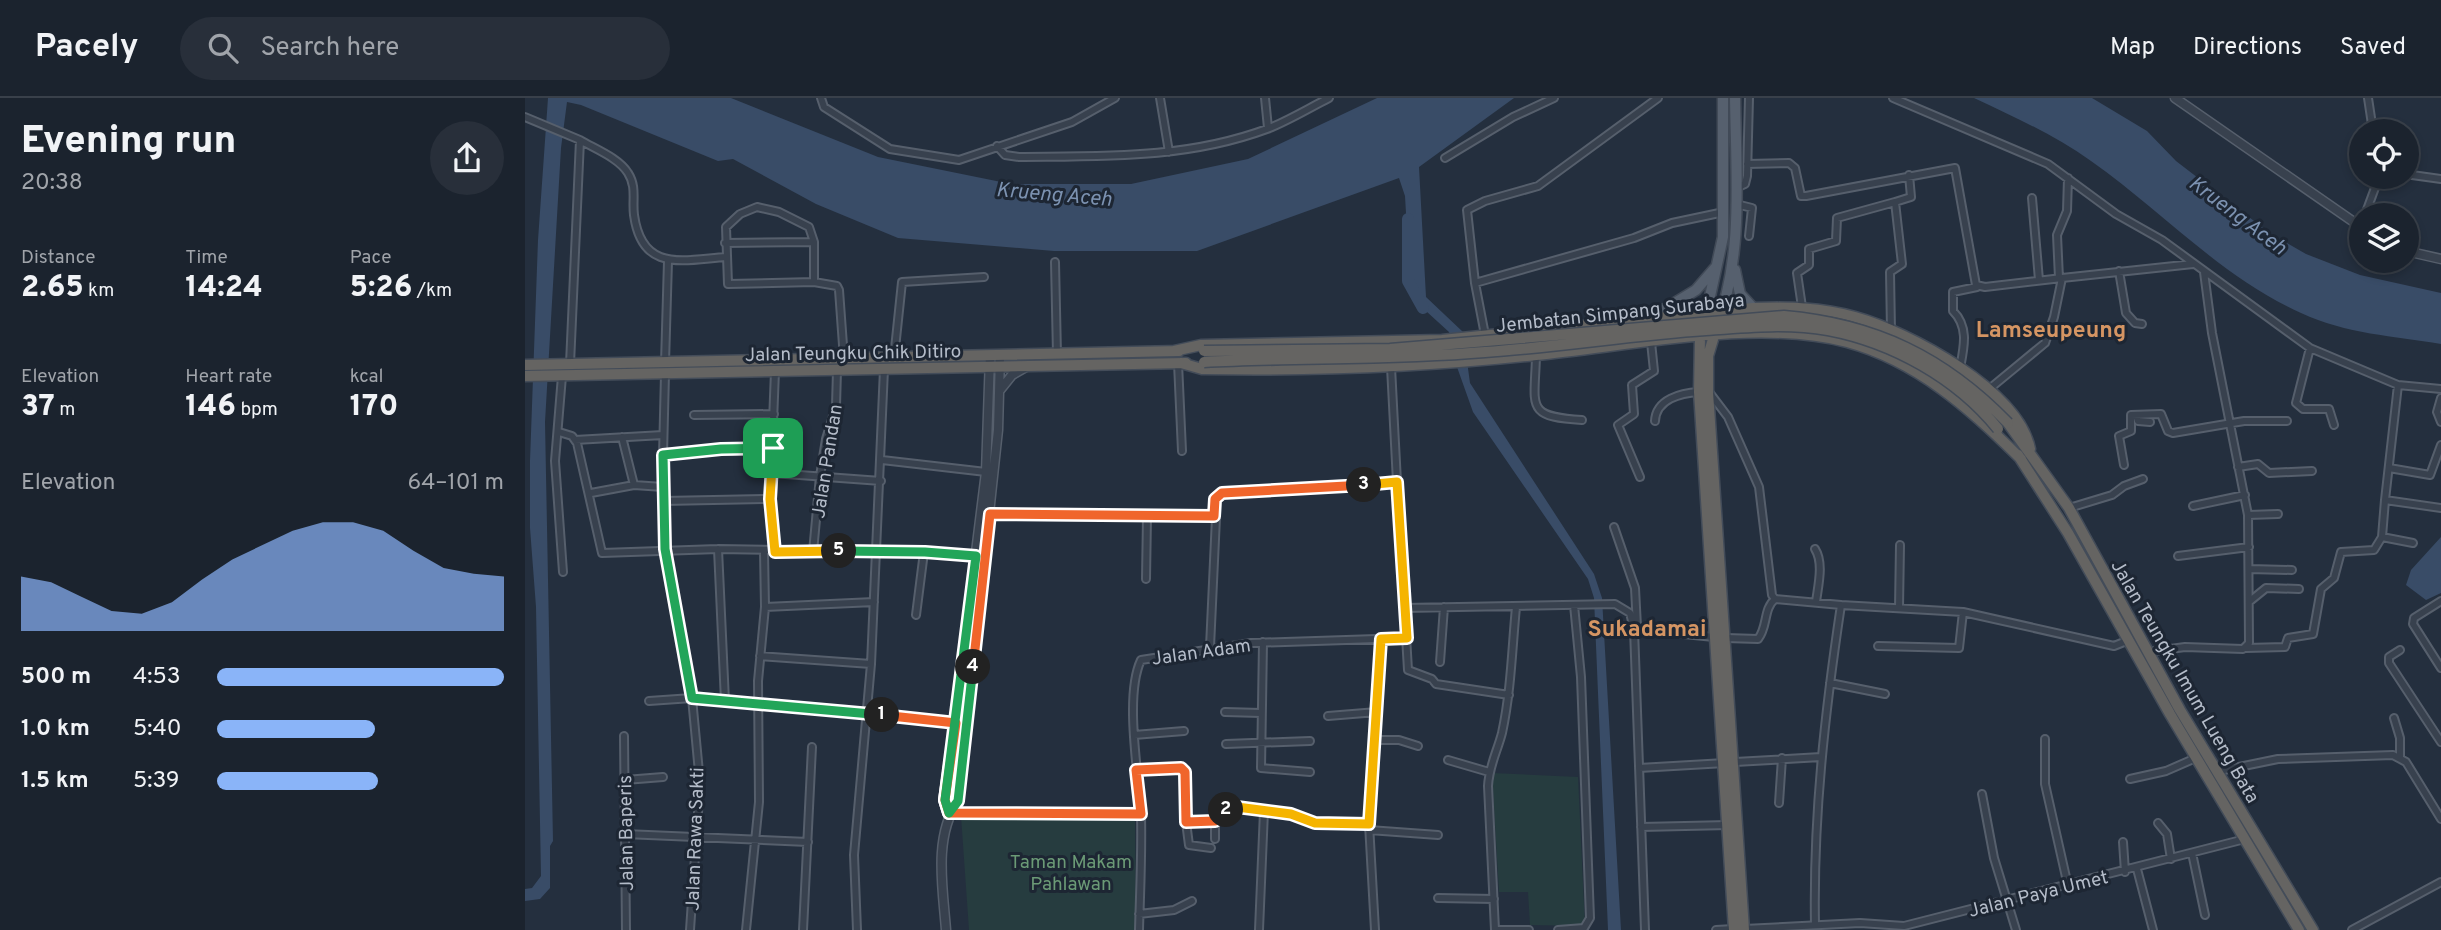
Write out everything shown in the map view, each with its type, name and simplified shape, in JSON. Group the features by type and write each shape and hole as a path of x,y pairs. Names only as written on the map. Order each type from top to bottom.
{"highway":[{"name":"Jalan Teungku Imum Lueng Bata","path":"1707,313 1802,307 1855,317 1892,331 1959,368 1988,390 2019,424 2029,449 2069,508 2148,652 2198,757 2299,930"},
{"path":"1485,335 1707,313"},
{"name":"Jembatan Simpang Surabaya","path":"1204,351 1389,349 1482,344 1742,317 1797,317 1851,326 1883,336 1927,358 1957,376 2003,426"},
{"name":"Jembatan Simpang Surabaya","path":"1204,362 1459,354 1711,329 1807,328 1867,341 1924,367 1957,388 2003,426"},
{"name":"Jalan Teungku Imum Lueng Bata","path":"1700,338 1779,332 1806,334 1849,342 1879,353 1945,390 2021,458"},
{"name":"Jalan Teungku Chik Ditiro","path":"1174,351 1201,345 1442,340 1485,335"},
{"path":"1714,336 1703,392 1726,638 1739,929"},
{"name":"Jalan Teungku Chik Ditiro","path":"527,370 557,372 894,358 995,361 1029,366 1179,369 1391,367 1700,338"},
{"path":"1700,338 1714,637 1730,763 1729,825 1737,878"},
{"name":"Jalan Teungku Chik Ditiro","path":"557,372 570,365 775,371 884,369 1057,355 1204,351"},
{"name":"Jalan Teungku Chik Ditiro","path":"1179,369 1204,362"},
{"name":"Jalan Teungku Imum Lueng Bata","path":"2003,426 2029,449"},
{"name":"Jalan Teungku Imum Lueng Bata","path":"2003,426 2129,639 2175,712 2219,771 2313,930"}],"main road":[{"path":"1700,338 1719,263 1724,212 1723,98"},
{"path":"1714,336 1723,311 1733,263 1736,204 1735,98"},
{"path":"1724,188 1736,188"},
{"path":"1650,318 1696,290 1719,263"},
{"path":"1733,263 1740,294 1753,308"}],"street":[{"path":"821,98 824,107 854,129 903,154 966,160 997,146 1072,122 1115,98"},
{"path":"1160,98 1169,152"},
{"path":"1265,98 1268,128"},
{"path":"997,146 1005,155 1019,157 1117,157 1169,152 1210,145 1268,128 1329,98"},
{"path":"1444,158 1513,117 1554,98"},
{"path":"1485,335 1467,221 1469,209 1538,186 1658,98"},
{"path":"1736,188 1745,184 1749,98"},
{"path":"1893,98 2036,157 2310,348 2398,386 2441,389"},
{"path":"2175,98 2349,219"},
{"path":"2368,98 2371,119"},
{"path":"1736,134 1748,113"},
{"path":"525,117 580,140 628,172 635,189 634,218 644,245 651,254 668,261 726,257"},
{"path":"570,365 580,140"},
{"path":"1747,164 1789,163 1794,169 1801,196 1955,169 1958,199 1977,287"},
{"path":"1802,307 1797,273 1809,265 1808,250 1836,241 1837,218 1911,197 1909,175"},
{"path":"2419,176 2441,179"},
{"path":"1988,390 2045,343 2054,317 2061,278 2057,235 2067,214 2068,178"},
{"path":"2032,198 2039,280"},
{"path":"1892,331 1890,272 1902,265 1895,202"},
{"path":"1736,204 1752,208 1749,236"},
{"path":"814,282 814,242 804,223 757,207 740,214 730,223 724,233 727,284 814,282 837,286 844,359"},
{"path":"1475,283 1634,238 1672,223 1724,212"},
{"path":"725,243 814,242"},
{"path":"2419,254 2441,259"},
{"name":"Jalan Rawa Sakti","path":"668,261 663,436 665,549 692,698 701,783 690,930"},
{"path":"1055,262 1057,355"},
{"path":"1959,368 1964,335 1962,319 1953,310 1953,292 1977,287 2193,264"},
{"path":"2119,271 2126,313 2135,323 2142,324"},
{"path":"2204,272 2229,424 2248,515 2250,601 2249,643 2246,648"},
{"path":"894,358 902,282 984,278"},
{"path":"1640,477 1618,425 1634,414 1632,384 1654,371 1651,342"},
{"path":"2310,348 2296,403 2304,409 2329,409 2334,425"},
{"path":"1536,355 1535,402 1538,410 1550,418 1582,420"},
{"path":"946,930 943,845 949,813 958,801 990,514 1000,390 995,361"},
{"path":"949,813 945,800 986,472 995,361"},
{"path":"1000,390 1012,375 1029,366"},
{"path":"1391,367 1409,671 1432,679 1436,684 1509,695"},
{"path":"857,930 854,855 871,664 884,369"},
{"path":"1179,369 1182,451"},
{"name":"Jalan Pandan","path":"813,551 825,439 836,406 837,370"},
{"path":"775,371 770,499 775,552"},
{"path":"557,372 559,432 555,461 563,572"},
{"path":"2148,652 2185,647 2285,647 2288,638 2313,634 2317,600 2322,588 2334,578 2341,552 2374,550 2382,537 2398,386"},
{"path":"1655,421 1656,414 1666,401 1703,392 1728,417 1759,487 1768,586 1775,599"},
{"path":"2441,398 2438,415 2441,422"},
{"path":"694,415 774,414"},
{"path":"2124,465 2119,436 2131,431 2129,417 2136,415 2161,414 2168,431 2173,433 2229,424 2287,421"},
{"path":"2136,415 2138,421 2150,422"},
{"path":"559,432 572,436 575,440 603,553 718,549 775,552 925,552 976,556"},
{"path":"575,440 663,436"},
{"path":"622,437 633,485"},
{"path":"2389,468 2430,475 2441,445"},
{"path":"663,455 721,449 773,448"},
{"path":"882,460 986,472"},
{"path":"2238,467 2258,464 2269,473 2312,471"},
{"path":"772,473 881,481"},
{"path":"2069,508 2112,495 2124,485 2143,479"},
{"path":"1210,648 1215,499 1222,493 1397,482"},
{"path":"590,494 633,485 663,486"},
{"path":"2193,506 2245,495"},
{"path":"663,501 770,499"},
{"path":"2385,500 2441,508"},
{"path":"2248,515 2278,513"},
{"path":"990,514 1214,516"},
{"path":"1146,579 1147,516"},
{"path":"1614,527 1635,588 1644,930"},
{"path":"2382,537 2413,542"},
{"path":"1899,608 1900,545"},
{"path":"2178,556 2249,547"},
{"path":"718,549 725,701"},
{"path":"1815,549 1819,555 1816,602"},
{"path":"745,930 759,803 758,704 759,656 765,607 764,551"},
{"path":"916,615 925,552"},
{"path":"2249,569 2292,570"},
{"path":"2250,601 2266,588 2299,589"},
{"path":"1726,638 1758,639 1763,632 1768,606 1775,599 1963,612 2114,646 2129,639"},
{"path":"2441,601 2414,618 2413,625 2441,668"},
{"path":"765,607 874,602"},
{"path":"1404,608 1606,604 1625,608 1636,629"},
{"path":"1558,930 1584,928 1590,918 1578,605"},
{"path":"1815,925 1814,870 1821,757 1841,605"},
{"path":"1440,662 1444,607"},
{"path":"1516,607 1509,695 1500,740 1489,772 1495,930 1529,930"},
{"path":"1878,646 1959,648 1963,612"},
{"path":"1636,629 1714,637"},
{"name":"Jalan Adam","path":"1139,930 1141,814 1135,734 1136,683 1141,660 1263,642 1407,638"},
{"path":"1375,930 1369,827 1381,639"},
{"path":"1263,642 1260,743 1262,770 1310,772"},
{"path":"2400,650 2389,657 2389,663 2441,742"},
{"path":"759,656 871,664"},
{"path":"1829,683 1885,694"},
{"path":"649,701 692,698 956,723"},
{"path":"1225,712 1261,713"},
{"path":"1328,716 1377,712"},
{"path":"2394,718 2400,738 2400,757 2441,818"},
{"path":"1135,734 1184,731"},
{"name":"Jalan Baperis","path":"624,736 626,930"},
{"path":"2045,739 2045,784 2069,886"},
{"path":"1375,740 1397,740 1418,746"},
{"path":"1226,744 1310,741"},
{"path":"803,930 812,747"},
{"path":"1639,768 1821,757"},
{"path":"2130,779 2167,771 2198,757"},
{"path":"2219,771 2279,759 2400,757"},
{"path":"1779,803 1782,758"},
{"path":"1448,760 1489,772"},
{"path":"1136,770 1183,769 1189,845 1211,848"},
{"path":"625,780 663,777"},
{"path":"1982,794 1994,858 2016,930"},
{"path":"1186,822 1215,821 1230,808 1291,814 1315,823 1438,835"},
{"path":"1259,930 1264,811"},
{"path":"949,813 1141,814"},
{"path":"1215,821 1215,839"},
{"path":"2158,823 2167,834 2171,859"},
{"path":"1641,827 1729,825"},
{"path":"625,834 808,842"},
{"name":"Jalan Paya Umet","path":"1716,930 1815,925 1881,928 1904,926 2137,869 2245,839"},
{"path":"2123,842 2125,872"},
{"path":"2192,853 2205,915"},
{"path":"2137,869 2153,930"},
{"path":"2352,930 2441,882"},
{"path":"1438,898 1494,899"},
{"path":"1139,914 1174,911 1192,901"}],"green space":[{"path":"1492,773 1578,777 1585,926 1530,925 1528,892 1499,892"},
{"name":"Taman Makam Pahlawan","path":"1135,813 1136,930 969,930 961,816"}],"water":[{"name":"Krueng Aceh","path":"548,98 731,98 878,157 1011,184 1131,184 1248,159 1377,98 1514,98 1419,167 1426,297 1463,332 1470,383 1594,574 1602,598 1621,930 1608,930 1594,598 1588,579 1473,412 1457,367 1449,332 1415,301 1410,282 1405,196 1399,178 1197,251 1054,251 898,238 816,204 733,159 718,161 581,105 567,102 561,148 545,422 553,841 550,846 550,888 540,899 525,901 525,889 532,888 541,876 536,607 530,528 530,461 538,240"},
{"name":"Krueng Aceh","path":"1974,98 2092,98 2147,131 2176,161 2271,234 2306,254 2349,273 2441,293 2441,344 2335,326 2272,298 2218,262 2117,180 2063,143"},
{"path":"2441,537 2441,593 2426,600 2406,585 2411,570"}],"waterway":[{"path":"1408,219 1408,281 1423,308"}],"district":[{"name":"Lamseupeung","path":"2051,329"},
{"name":"Sukadamai","path":"1647,628"}],"route":[{"path":"773,448 721,449 663,455 665,549 692,698 787,704 956,723 945,800 949,813 1141,814 1136,770 1181,768 1185,772 1186,822 1215,821 1227,809 1237,807 1291,814 1308,822 1329,825 1369,824 1381,639 1407,638 1397,482 1222,493 1215,499 1214,516 990,514 958,801 949,813 945,800 956,723 976,556 925,552 775,552 770,499 773,448"}]}
